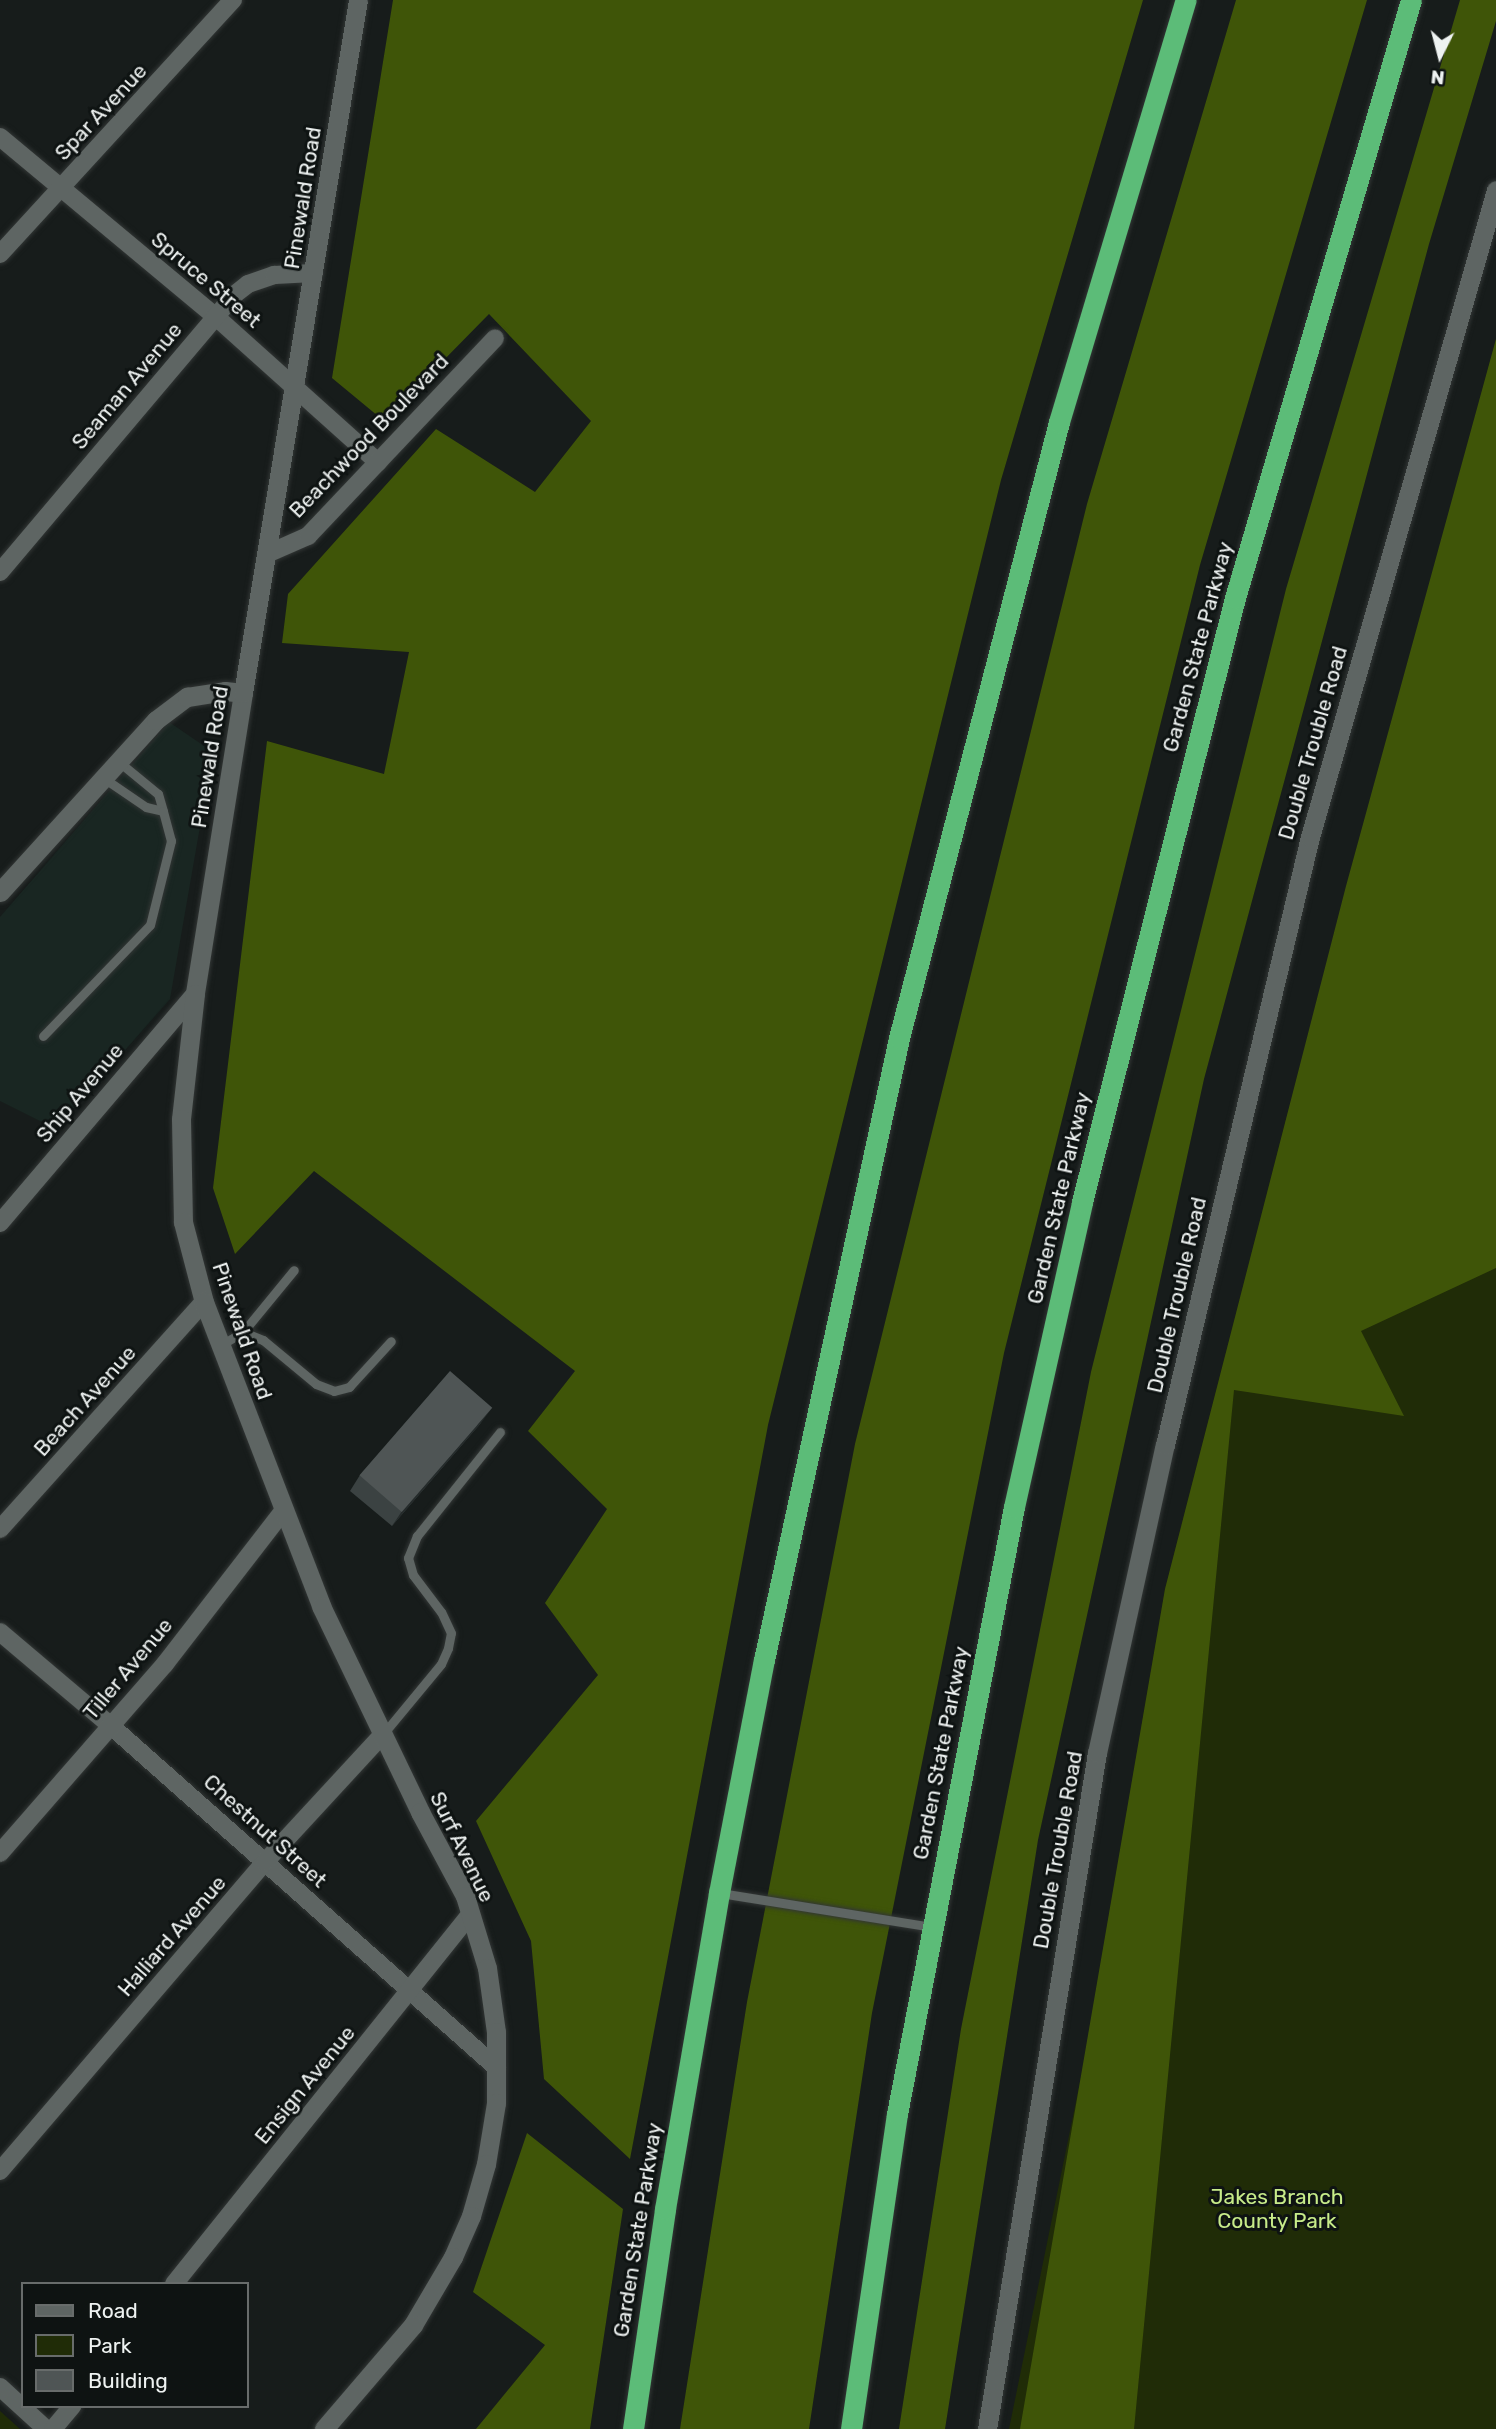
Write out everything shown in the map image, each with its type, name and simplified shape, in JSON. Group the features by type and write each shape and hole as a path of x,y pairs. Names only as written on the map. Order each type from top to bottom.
{"highway":[{"name":"Garden State Parkway","path":"633,2429 649,2302 719,1893 764,1660 899,1038 1059,422 1185,0"},
{"name":"Garden State Parkway","path":"851,2429 897,2114 1014,1507 1082,1202 1235,598 1411,0"}],"main road":[{"name":"Pinewald Road","path":"284,1510 205,1303 183,1222 180,1186 181,1119 195,994 358,0"},
{"name":"Double Trouble Road","path":"987,2429 1097,1754 1165,1445 1310,837 1496,190"},
{"path":"2,886 156,720 187,697 225,691 243,693"},
{"name":"Surf Avenue","path":"284,1510 321,1606 465,1896 487,1968 496,2032 496,2104 486,2164 471,2216 453,2257 413,2325 324,2429"}],"street":[{"name":"Spar Avenue","path":"0,254 233,0"},
{"name":"Spruce Street","path":"0,137 215,316 378,462"},
{"name":"Seaman Avenue","path":"0,572 215,316 248,284 274,275 314,273"},
{"name":"Beachwood Boulevard","path":"267,554 308,536 495,338"},
{"name":"Ship Avenue","path":"0,1223 195,994"},
{"name":"Beach Avenue","path":"0,1530 205,1303"},
{"name":"Tiller Avenue","path":"0,1853 165,1664 284,1510"},
{"name":"Chestnut Street","path":"0,1632 110,1725 497,2068"},
{"name":"Halliard Avenue","path":"0,2171 265,1862 383,1734"},
{"name":"Ensign Avenue","path":"176,2282 471,1914"},
{"path":"0,2387 21,2406"},
{"path":"24,2408 47,2429"},
{"path":"53,2429 70,2408"}],"lane":[{"path":"43,1036 150,925 171,841 158,794 117,760"},
{"path":"102,777 146,807 163,811"},
{"path":"221,1345 243,1332 294,1270"},
{"path":"243,1332 262,1340 316,1384 334,1391 349,1387 391,1341"},
{"path":"383,1734 441,1664 449,1648 451,1633 441,1612 413,1575 408,1558 417,1536 500,1432"},
{"path":"719,1893 933,1927"}],"shaded area":[{"path":"169,722 213,752 170,999 56,1129 0,1101 0,917"}],"green space":[{"path":"393,0 1143,0 1001,480 768,1425 630,2159 544,2079 531,1941 476,1821 598,1675 545,1603 607,1509 528,1431 575,1371 314,1171 235,1254 213,1188 267,741 384,774 409,652 282,643 288,594 436,429 535,492 591,421 489,314 384,421 332,378"},
{"path":"1236,0 1367,0 1200,565 1004,1353 872,2013 809,2429 680,2429 747,2002 855,1444 1087,504"},
{"path":"1460,0 1496,0 1496,21 1429,244 1204,1079 1038,1840 945,2429 899,2429 961,2029 1091,1372 1286,589"},
{"name":"Jakes Branch County Park","path":"1496,339 1496,2429 1009,2429 1082,2072 1165,1589 1285,1123"},
{"path":"1496,339 1496,1268 1361,1331 1404,1416 1234,1390 1134,2429 1020,2429 1165,1589 1346,886"},
{"path":"527,2133 623,2209 590,2429 476,2429 545,2345 473,2292"},
{"path":"0,2411 20,2429 0,2429"}],"building":[{"path":"450,1371 492,1408 402,1512 359,1475"}]}
